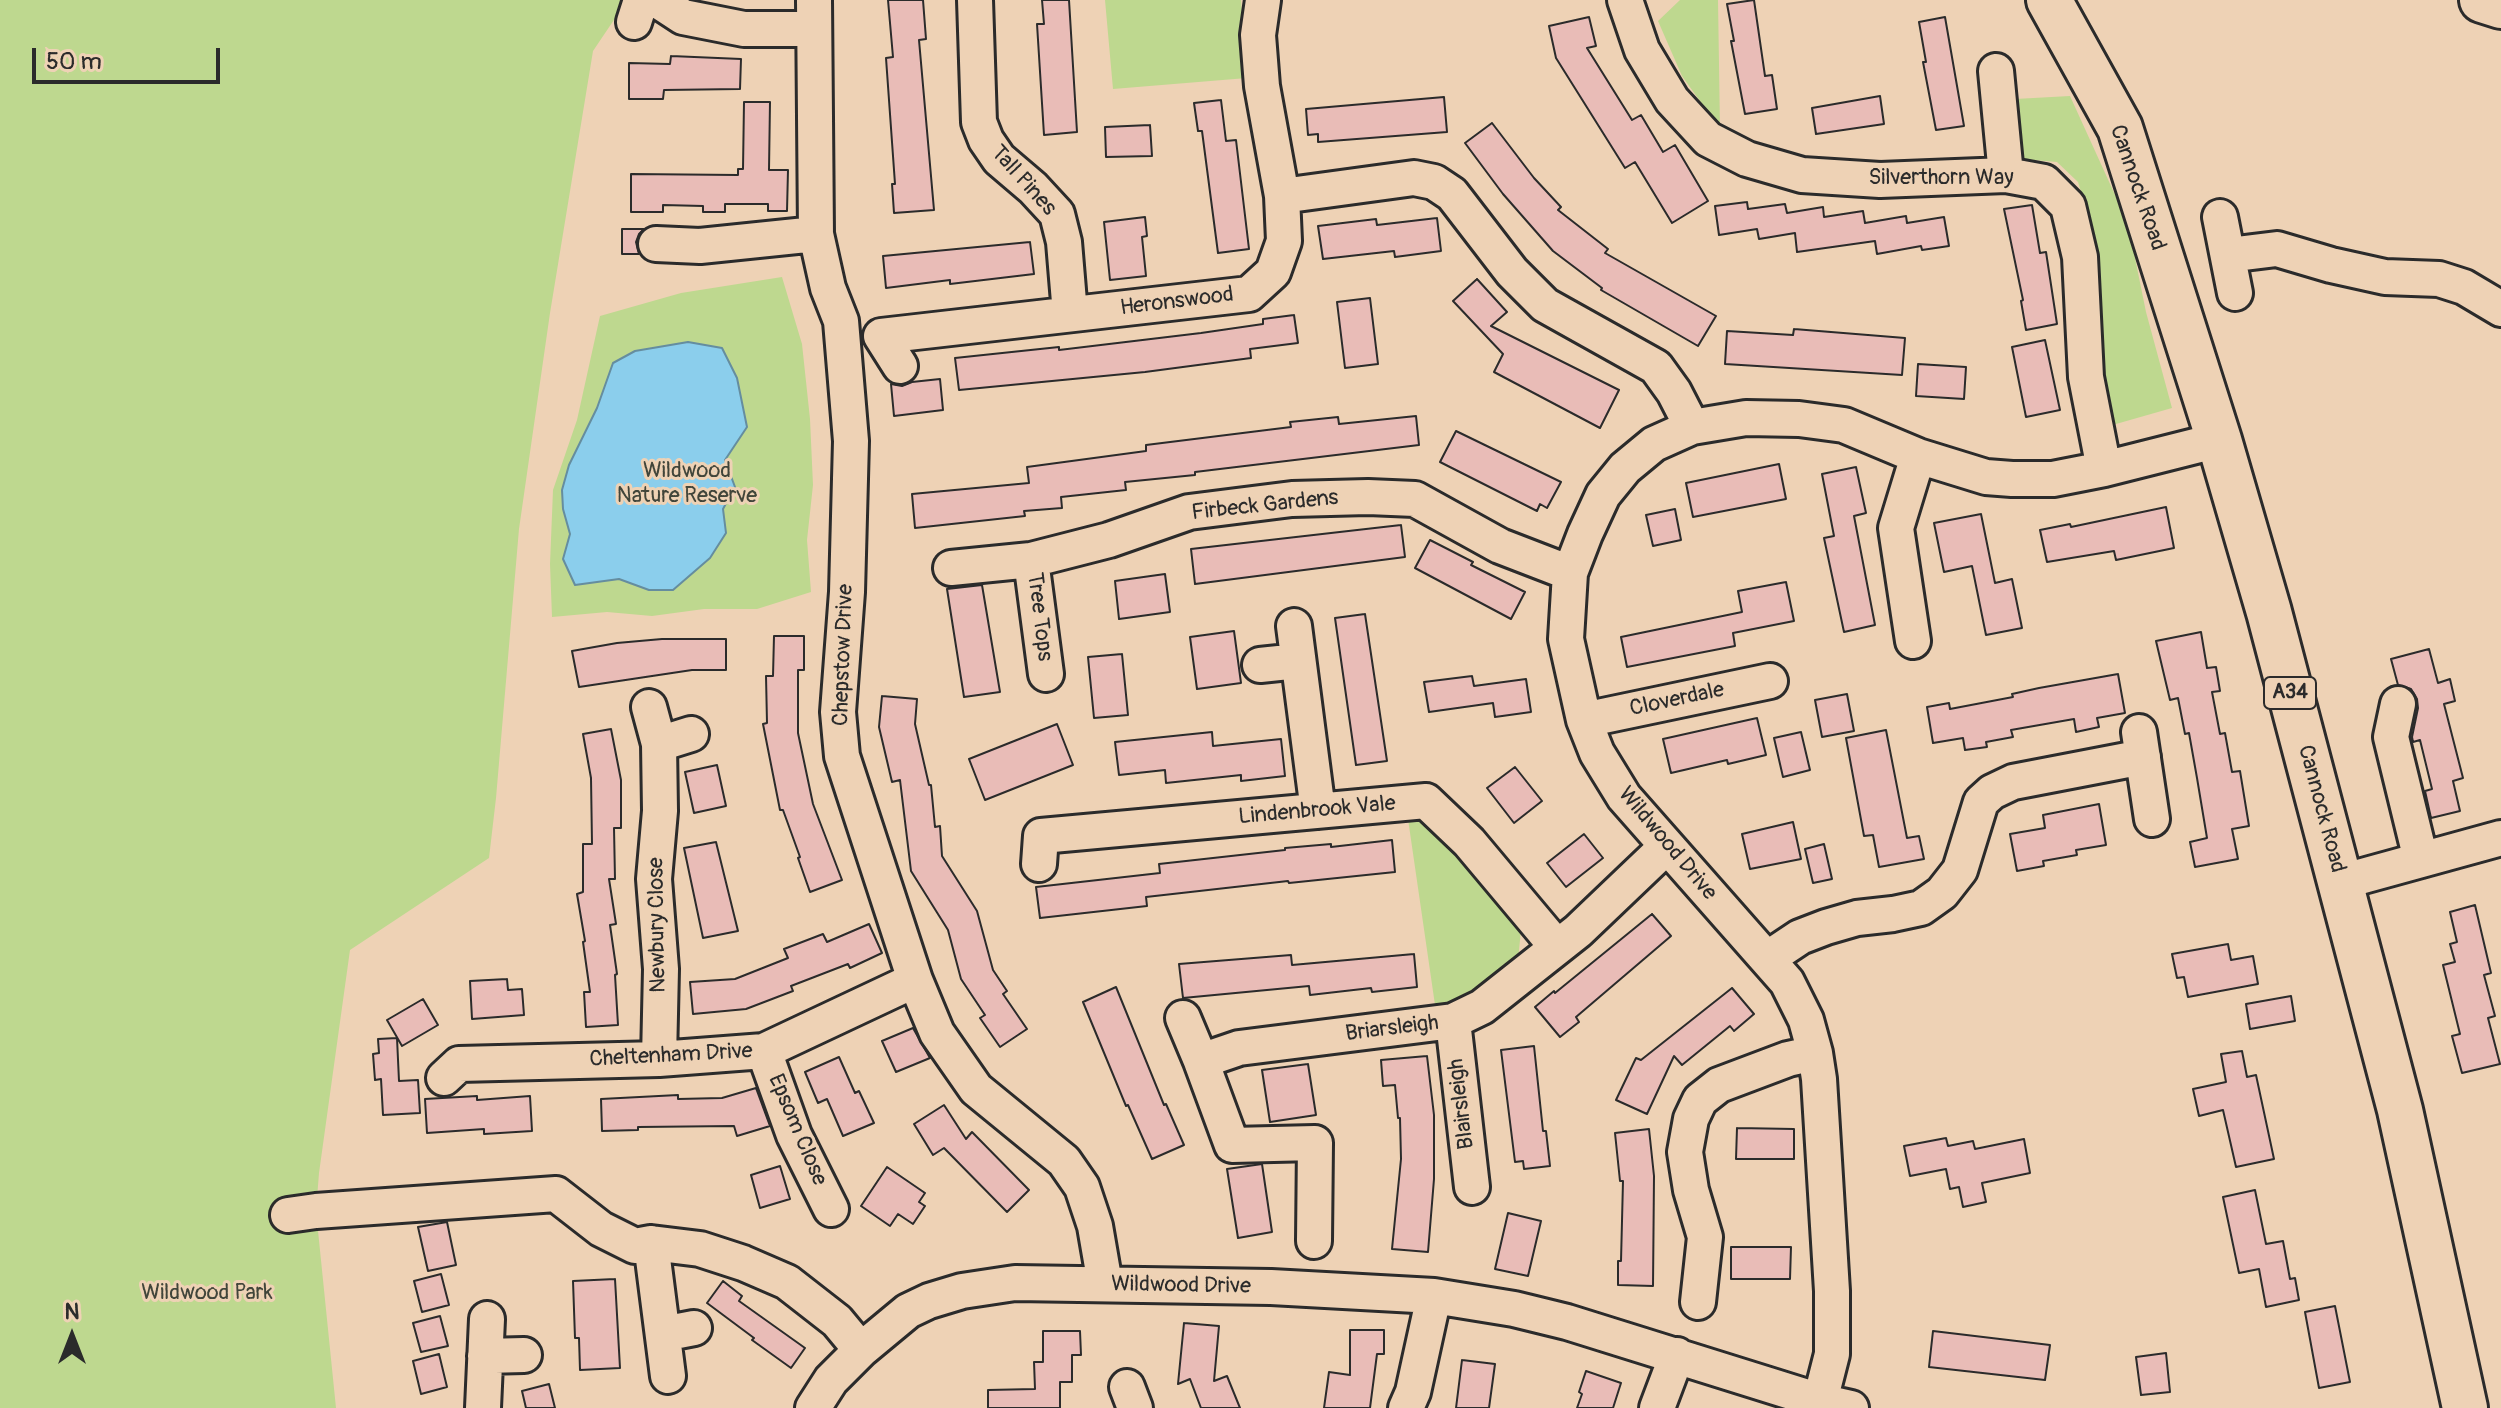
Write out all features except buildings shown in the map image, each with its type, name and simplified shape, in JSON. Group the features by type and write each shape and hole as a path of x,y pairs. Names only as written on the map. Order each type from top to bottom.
{"main road":[{"name":"Cannock Road","path":"2049,0 2120,128 2219,440 2269,612 2400,1110 2465,1408"},
{"path":"2482,0 2501,6"}],"street":[{"name":"Tall Pines","path":"975,0 979,122 986,140 999,159 1057,214 1064,242 1070,314"},
{"name":"Heronswood","path":"900,366 881,336 1249,294 1273,272 1284,241 1282,196 1262,86 1258,35 1263,0"},
{"name":"Silverthorn Way","path":"1625,0 1642,50 1672,100 1708,139 1747,159 1802,175 1880,180 2006,175 2044,182 2068,206 2080,257 2086,377 2104,469"},
{"path":"644,7 744,29 814,14"},
{"name":"Chepstow Drive","path":"814,14 816,234 828,288 841,321 851,441 847,592 838,712 842,756 915,980 937,1033 976,1089 1064,1161 1082,1187 1095,1226 1105,1284"},
{"path":"1996,71 2006,175"},
{"path":"1282,196 1414,178 1434,182 1452,194 1512,272 1545,305 1656,367 1674,392 1692,427"},
{"path":"2220,217 2235,293"},
{"path":"656,244 700,246 816,234"},
{"path":"2228,255 2277,249 2385,277 2472,313 2501,316"},
{"path":"2385,277 2451,282 2501,309"},
{"name":"Wildwood Drive","path":"813,1408 831,1380 908,1311 962,1291 1015,1283 1271,1287 1434,1296 1514,1309 1567,1322 1836,1404 1819,1079 1806,1020 1787,982 1624,797 1597,753 1584,720 1566,639 1570,573 1603,495 1625,468 1654,444 1692,427 1746,418 1799,419 1844,425 1918,456 1986,477 2012,479 2053,479 2219,440"},
{"path":"1918,456 1896,528 1921,627"},
{"name":"Firbeck Gardens","path":"951,568 1031,560 1109,540 1189,512 1292,499 1368,497 1415,499 1500,546 1570,573"},
{"name":"Tree Tops","path":"1031,560 1046,674"},
{"path":"1294,626 1318,811"},
{"path":"1260,665 1298,661"},
{"name":"Cloverdale","path":"1584,720 1770,681"},
{"path":"2398,704 2391,737 2421,860"},
{"name":"Newbury Close","path":"649,707 675,739 660,811 654,879 661,969 659,1059"},
{"path":"1767,959 1800,937 1826,927 1857,918 1921,908 1942,893 1960,870 1981,802 1992,792 2013,782 2141,744 2152,819"},
{"name":"Lindenbrook Vale","path":"1039,864 1041,836 1426,801 1469,842 1557,947"},
{"path":"2341,882 2501,838"},
{"name":"Briarsleigh","path":"1201,1061 1239,1048 1453,1021 1482,1007 1557,947 1666,847"},
{"name":"Cheltenham Drive","path":"453,1061 659,1059 764,1051 915,980"},
{"path":"1183,1018 1232,1145 1315,1143 1314,1241"},
{"name":"Blairsleigh","path":"1453,1021 1472,1187"},
{"name":"Epsom Close","path":"764,1051 794,1135 831,1209"},
{"path":"1698,1302 1705,1237 1691,1190 1685,1152 1691,1119 1700,1100 1719,1085 1788,1059 1815,1053"},
{"path":"288,1215 556,1194 601,1229 635,1246 651,1243 700,1249 787,1282 837,1321 861,1350"},
{"path":"651,1243 678,1331 668,1376"},
{"path":"1406,1408 1413,1392 1434,1296"},
{"path":"483,1408 487,1319"},
{"path":"485,1356 524,1355"},
{"path":"1657,1408 1677,1355"}],"green space":[{"name":"Wildwood Park","path":"0,0 626,2 593,51 550,313 519,529 489,858 350,950 316,1211 336,1408 0,1408"},
{"path":"1105,0 1241,0 1247,78 1113,89"},
{"path":"1680,0 1718,0 1720,129 1682,76 1658,21"},
{"path":"2070,96 2116,197 2134,253 2172,408 2109,426 2089,217 2078,182 2057,162 2022,159 2015,99"},
{"name":"Wildwood Nature Reserve","path":"782,277 802,344 810,419 813,485 807,540 811,592 757,609 704,609 652,616 607,612 552,617 550,564 553,490 577,420 600,316 681,293"},
{"path":"1408,819 1434,826 1521,930 1518,960 1472,998 1435,1005"}],"water":[{"path":"688,342 722,348 737,378 747,427 725,460 735,487 723,509 726,533 710,558 673,590 649,590 619,579 575,585 563,559 570,534 563,509 562,490 569,465 597,408 613,363 635,351"}]}
